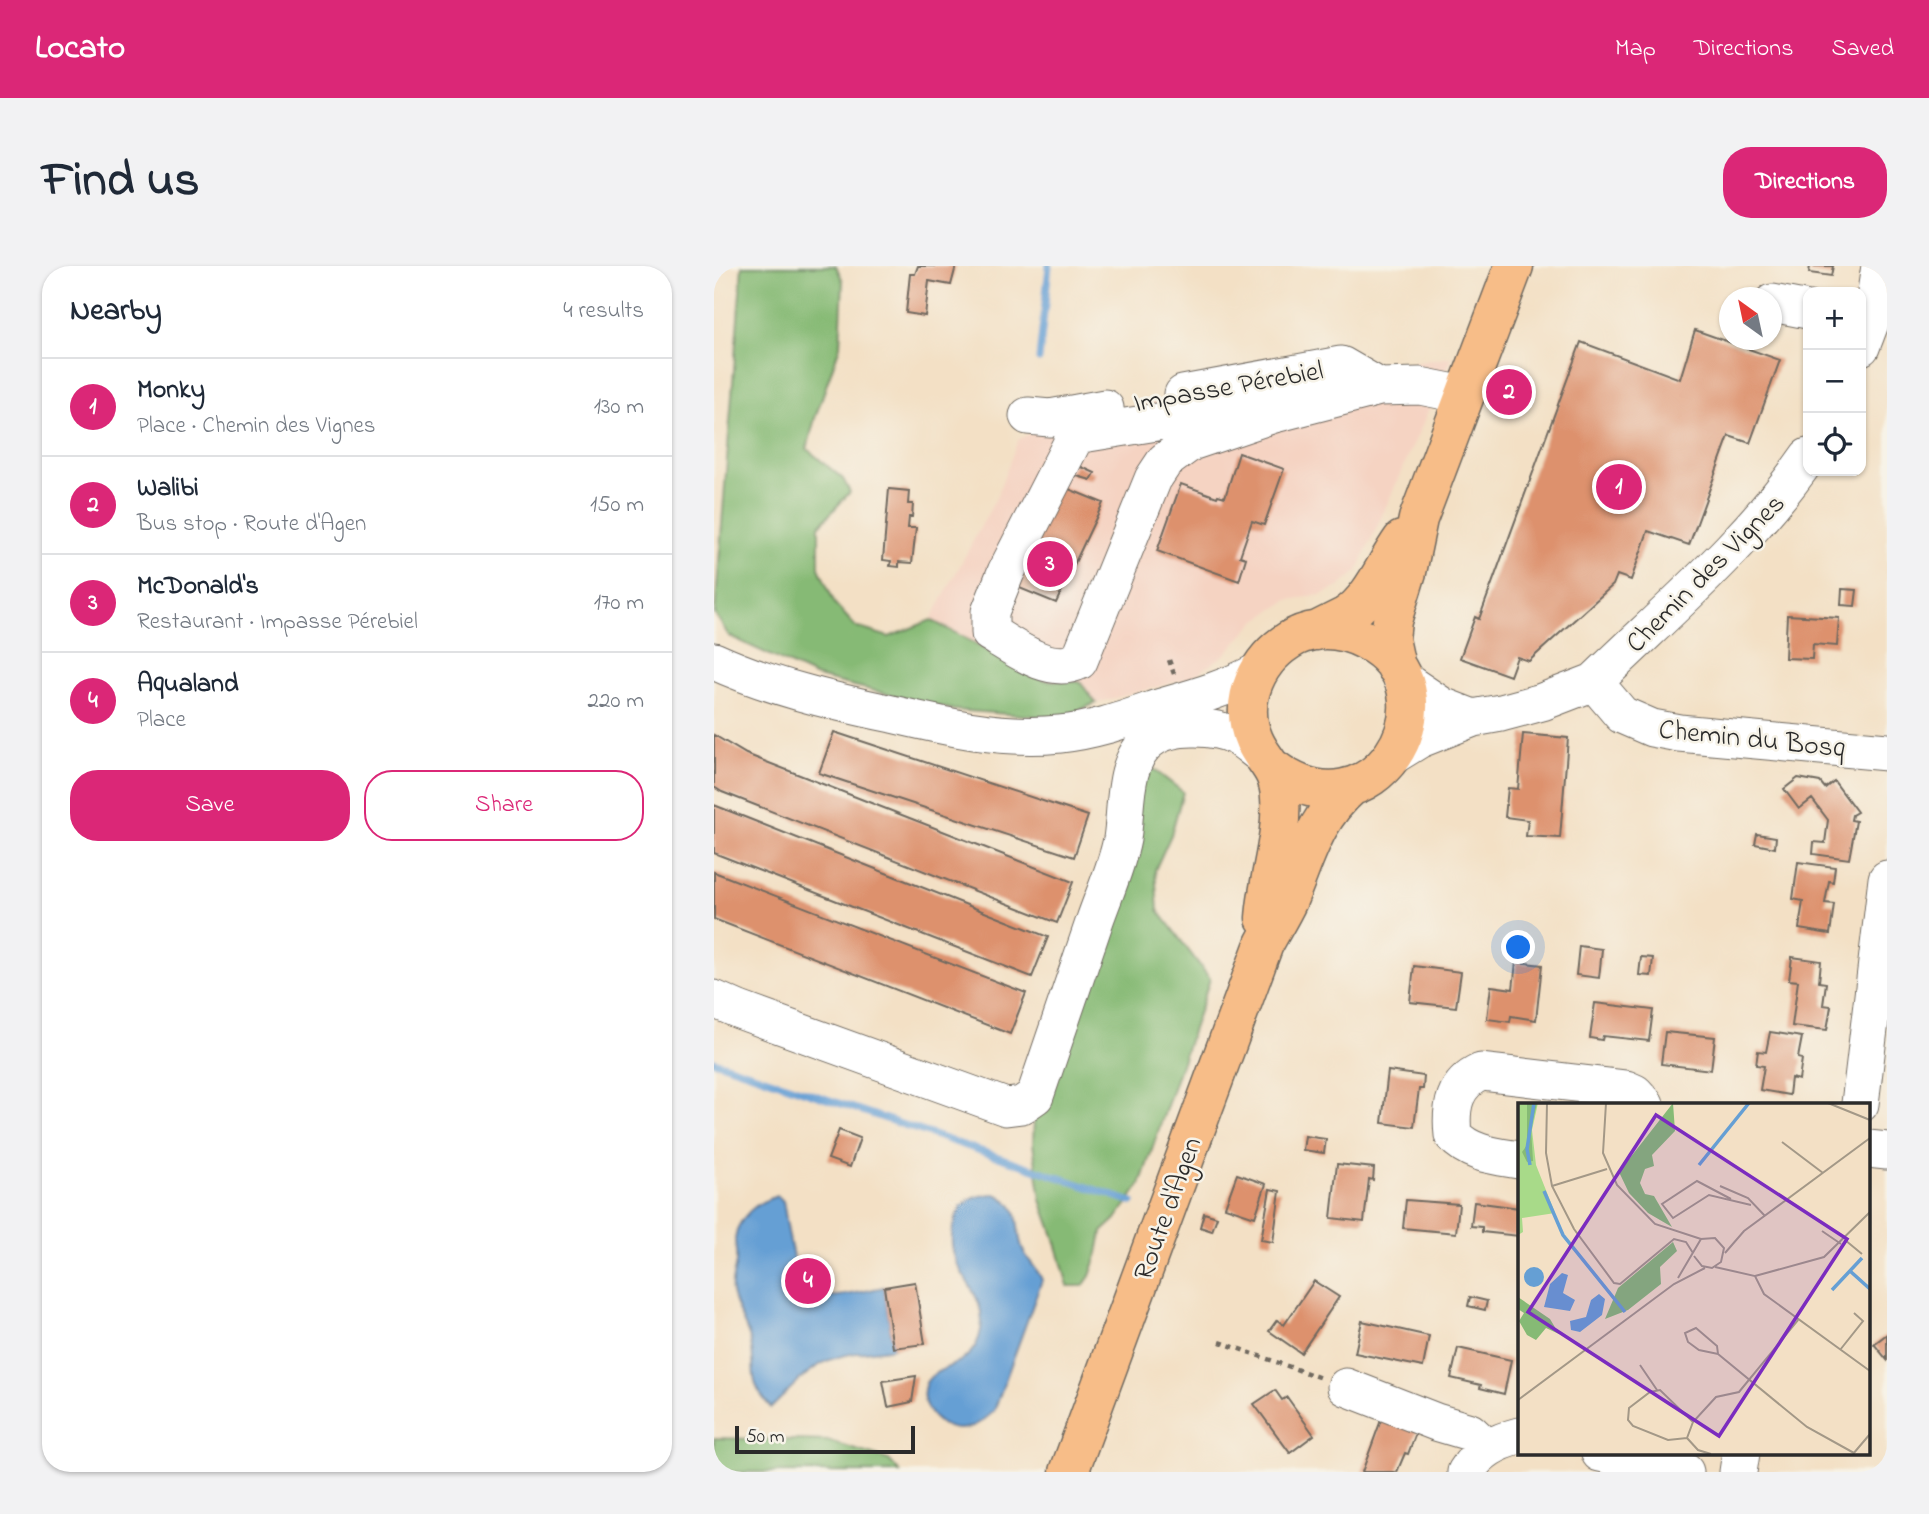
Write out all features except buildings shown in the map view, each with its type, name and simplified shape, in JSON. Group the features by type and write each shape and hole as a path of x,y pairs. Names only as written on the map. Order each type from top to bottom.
{"main road":[{"path":"1418,519 1359,604 1347,615 1282,645 1268,657 1258,672 1250,697 1249,723 1254,740 1268,762 1295,782 1319,789 1352,786 1368,779 1382,768 1394,755 1403,737 1408,718 1407,698 1390,639 1392,621 1407,572 1418,519 1514,266"},
{"path":"1316,631 1339,631 1362,637 1381,650 1399,673"},
{"name":"Route d'Agen","path":"1264,944 1267,899 1280,817 1280,795 1268,762"},
{"name":"Route d'Agen","path":"1069,1472 1264,944 1286,904 1321,820 1333,802 1352,786"}],"street":[{"path":"1866,334 1872,318 1876,285"},
{"path":"1782,305 1803,309"},
{"name":"Impasse Pérebiel","path":"1028,416 1051,418 1341,365 1379,387"},
{"path":"1274,414 1231,410 1076,435 1006,572 990,612 990,633 1018,650 1057,666 1069,666 1079,662 1153,479 1165,461 1191,442 1274,414 1379,387 1420,386 1465,395"},
{"name":"Chemin des Vignes","path":"1594,682 1730,549 1785,490 1803,464"},
{"path":"714,661 745,675 800,693 935,724 984,733 1017,735 1061,734 1101,726 1220,690 1258,672"},
{"path":"1399,673 1442,706 1473,718"},
{"path":"1394,755 1420,739 1473,718 1542,702 1594,682"},
{"name":"Chemin du Bosq","path":"1594,682 1622,715 1652,728 1679,733 1887,751"},
{"path":"714,999 1006,1107 1022,1105 1035,1096 1121,842 1130,777 1134,759 1140,750 1151,739 1163,733 1178,728 1200,729 1224,732 1236,737 1268,762"},
{"path":"1860,1103 1887,879"},
{"path":"1518,1160 1488,1155 1467,1148 1453,1135 1452,1121 1457,1094 1469,1077 1481,1072 1626,1089 1635,1093 1644,1103"},
{"path":"1346,1387 1436,1422 1470,1432 1491,1452"},
{"path":"1604,1454 1685,1472"},
{"path":"1738,1472 1741,1454"}],"path":[{"path":"1220,1342 1346,1387"}],"shaded area":[{"path":"1452,357 1357,572 1339,587 1321,595 1288,600 1257,620 1224,655 1191,678 1096,703 1080,682 1044,680 931,620 996,498 1018,440 1043,426 1170,398"}],"green space":[{"path":"742,266 836,266 843,281 840,346 807,449 843,479 850,492 819,526 819,568 835,604 856,627 889,637 931,620 1044,680 1080,682 1096,703 1061,718 954,710 817,677 729,636 715,614"},
{"path":"1144,762 1183,792 1171,835 1155,870 1158,910 1210,979 1140,1185 1116,1219 1102,1232 1090,1276 1083,1286 1068,1286 1041,1200 1033,1144 1034,1118"},
{"path":"714,1438 828,1441 889,1460 900,1472 714,1472"}],"water":[{"path":"996,1194 1012,1206 1024,1252 1042,1280 994,1411 974,1425 958,1429 948,1427 933,1417 924,1401 924,1392 931,1377 963,1359 977,1343 981,1330 978,1300 957,1263 952,1234 957,1215 968,1201"},
{"path":"778,1196 783,1201 795,1265 806,1286 814,1293 829,1296 884,1287 893,1348 851,1354 827,1361 804,1376 771,1408 755,1383 751,1343 734,1300 732,1285 736,1258 735,1239 740,1224 756,1206"}],"waterway":[{"path":"1039,359 1049,266"},
{"path":"714,1061 1132,1202"}],"place":[{"name":"Walibi","path":"1509,392"},
{"name":"Monky","path":"1619,487"},
{"name":"McDonald's","path":"1050,564"},
{"name":"Aqualand","path":"808,1281"}]}
